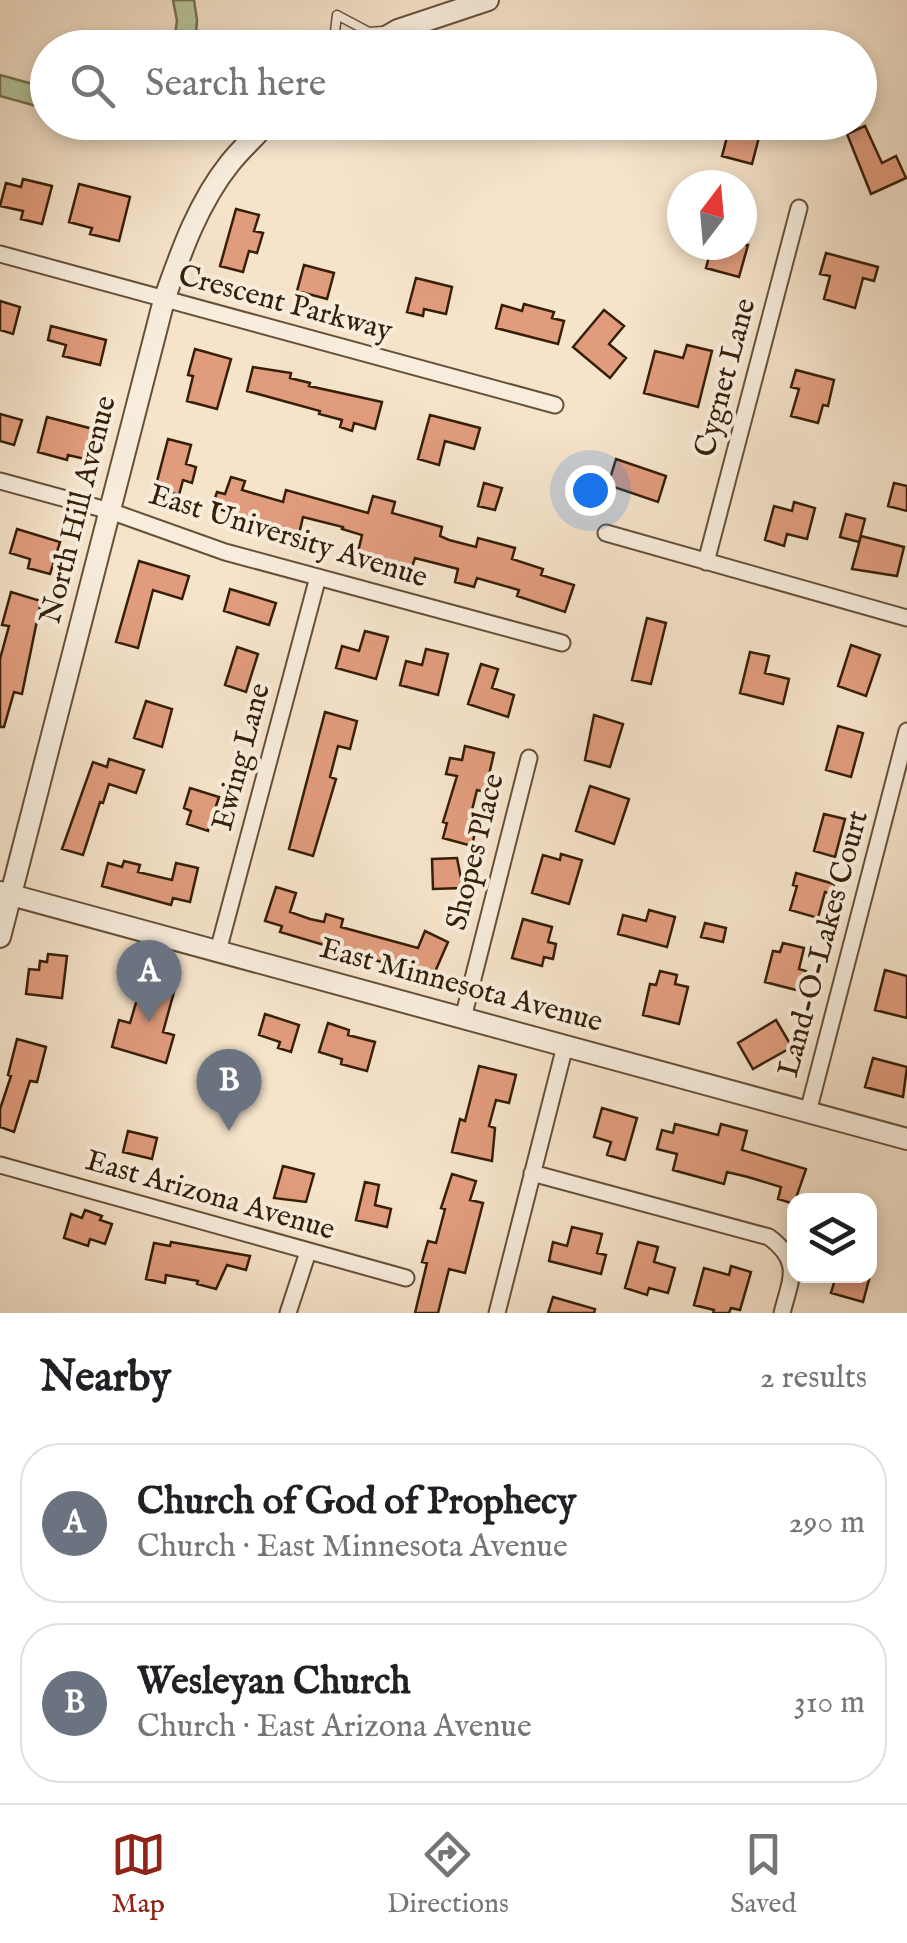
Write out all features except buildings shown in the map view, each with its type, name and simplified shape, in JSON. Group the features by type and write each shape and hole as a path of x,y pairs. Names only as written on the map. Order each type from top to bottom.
{"street":[{"path":"398,30 488,0"},
{"name":"North Hill Avenue","path":"0,938 6,894 164,300 202,207 230,163 251,140"},
{"name":"Cygnet Lane","path":"706,562 799,208"},
{"name":"Crescent Parkway","path":"0,254 555,405"},
{"name":"East University Avenue","path":"0,481 110,511 225,552 562,643"},
{"path":"606,533 907,618"},
{"name":"Ewing Lane","path":"218,951 318,577"},
{"name":"Land-O-Lakes Court","path":"808,1112 907,731"},
{"name":"Shopes Place","path":"463,1018 528,758"},
{"name":"East Minnesota Avenue","path":"6,894 907,1139"},
{"path":"497,1313 565,1046"},
{"name":"East Arizona Avenue","path":"0,1165 406,1278"},
{"path":"532,1172 769,1237 786,1250 793,1269 782,1313"},
{"path":"288,1313 308,1252"}],"lane":[{"path":"335,30 337,15 364,30"}],"green space":[{"path":"173,0 194,0 196,30 176,30"},
{"path":"0,75 30,83 30,104 0,96"}],"place":[{"name":"Church of God of Prophecy","path":"149,1022"},
{"name":"Wesleyan Church","path":"229,1131"}]}
